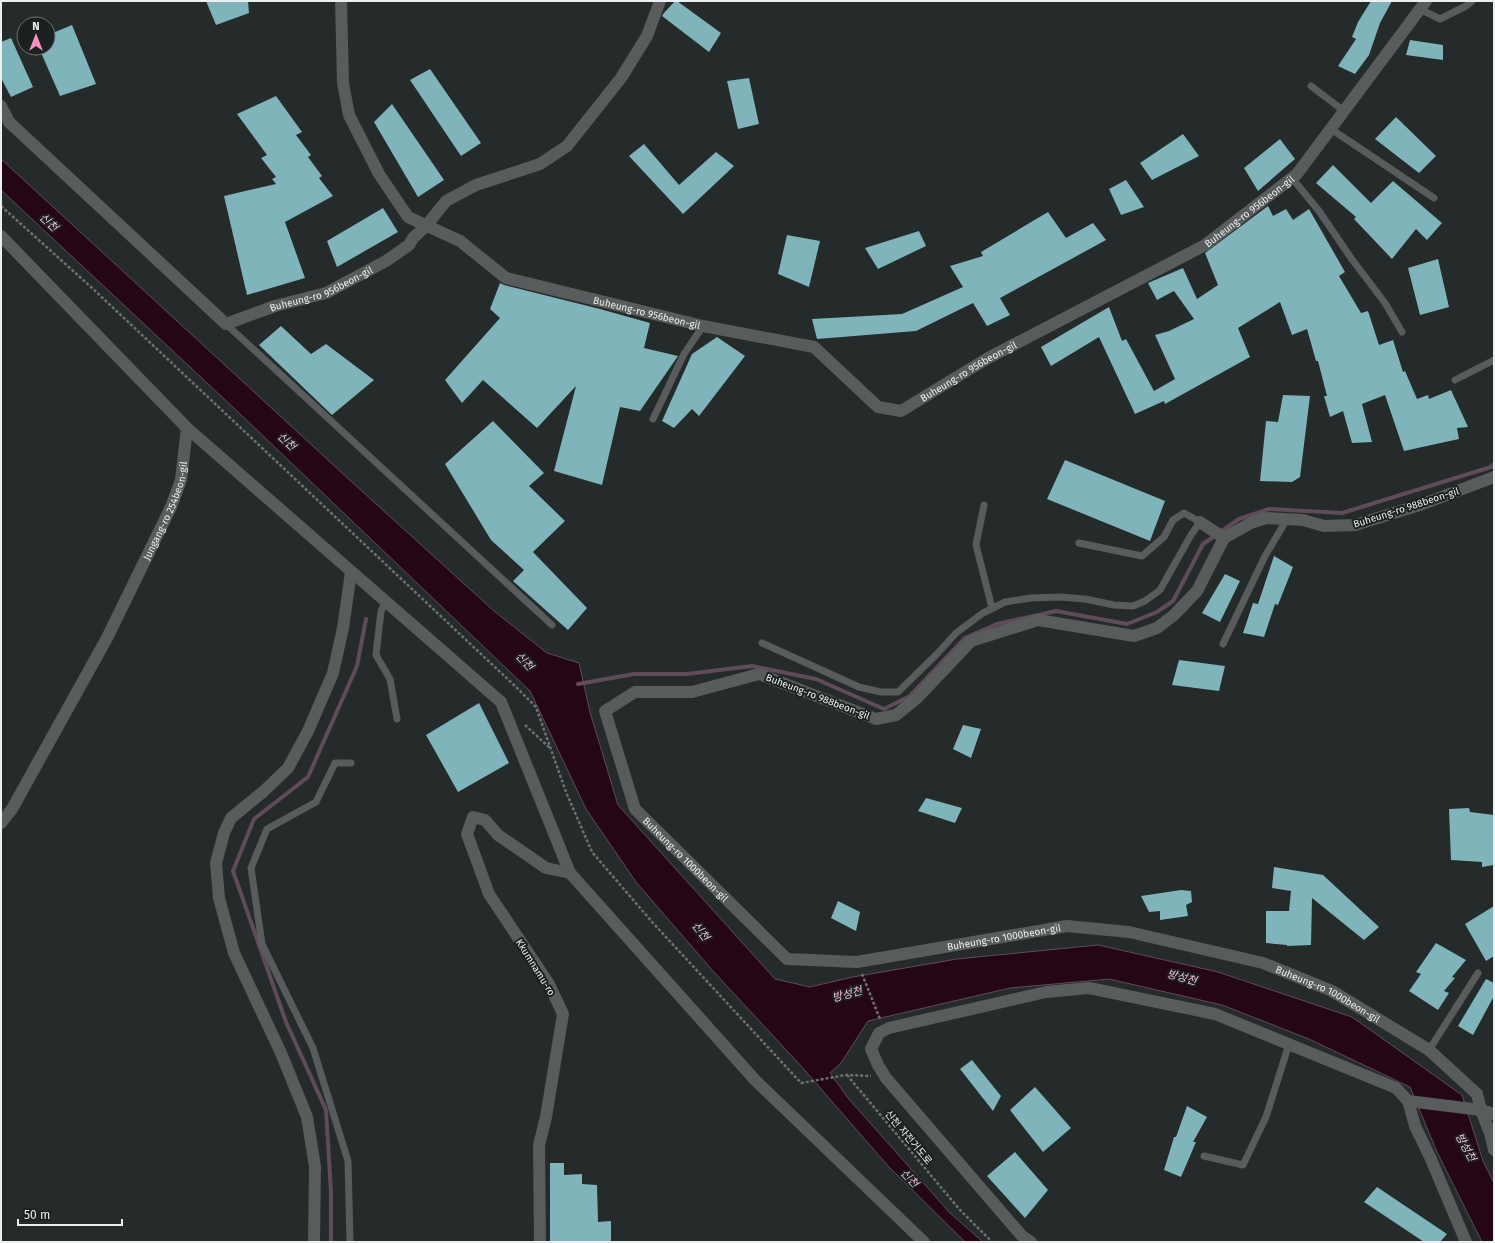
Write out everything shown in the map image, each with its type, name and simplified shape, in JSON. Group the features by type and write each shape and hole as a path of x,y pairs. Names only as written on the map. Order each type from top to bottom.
{"street":[{"path":"340,1 343,83 349,115 379,174 408,217 426,226"},
{"name":"Buheung-ro 956beon-gil","path":"226,324 275,306 326,293 386,261 409,245 413,238 426,226 446,201 476,185 540,164 567,146 621,78 647,36 660,1"},
{"name":"Buheung-ro 956beon-gil","path":"426,226 460,241 506,278 703,326 814,347 878,407 901,411 988,358 1205,245 1292,178 1297,174 1423,5"},
{"path":"1,106 10,122 226,324"},
{"path":"1,236 187,428 501,702 570,873 755,1080 924,1242"},
{"name":"Jungang-ro 254beon-gil","path":"1,822 12,809 107,638 171,507 181,480 187,428"},
{"name":"Buheung-ro 988beon-gil","path":"605,711 635,692 692,692 759,674 876,719 896,715 917,698 971,641 1038,620 1134,636 1157,628 1174,614 1197,591 1224,538 1251,523 1266,518 1303,520 1324,526 1355,526 1423,504 1494,477"},
{"path":"1200,522 1224,538"},
{"path":"314,1242 315,1167 308,1117 281,1053 234,953 219,898 216,863 224,833 230,818 264,791 288,768 308,731 333,673 343,628 351,572"},
{"name":"Buheung-ro 1000beon-gil","path":"605,711 635,809 786,958 857,962 1067,926 1129,932 1263,963 1332,991 1429,1050 1477,1094 1494,1150"},
{"name":"Kkumnamu-ro","path":"540,1242 539,1145 546,1117 563,1014 549,984 490,894 467,834 473,817 485,820 498,835 546,868 570,873"},
{"path":"1031,1242 1022,1236 886,1078 871,1048 880,1033 889,1028 1046,992 1089,988 1215,1014 1396,1088 1408,1101 1415,1126 1430,1157 1466,1242"},
{"path":"1408,1101 1481,1110 1494,1114"}],"lane":[{"path":"1423,5 1440,19 1466,6 1472,1"},
{"path":"1311,86 1344,111"},
{"path":"1331,129 1434,198"},
{"path":"1292,178 1319,211 1351,258 1385,303 1402,332"},
{"path":"226,324 552,625"},
{"path":"653,418 684,354 703,326"},
{"path":"1455,380 1494,360"},
{"path":"984,505 976,545 992,608"},
{"path":"762,643 859,687 881,692 898,692 956,633 983,613 1005,602 1031,598 1060,597 1085,599 1114,605 1133,606 1139,603 1160,590 1200,522 1184,513 1173,520 1164,537 1142,556 1079,543"},
{"path":"1223,644 1265,556 1288,519"},
{"path":"386,602 381,611 376,655 390,678 397,719"},
{"path":"350,1242 348,1162 313,1048 262,944 251,868 267,829 316,802 335,763 351,763"},
{"path":"1429,1050 1478,973"},
{"path":"1204,1156 1243,1165 1266,1117 1290,1044"}],"path":[{"path":"506,714 516,717 551,750"},
{"path":"857,962 885,1031"},
{"path":"801,1083 846,1075 886,1078"},
{"name":"신천 자전거도로","path":"846,1075 960,1210 992,1242"}],"water":[{"path":"1,159 494,611 547,653 579,663 590,712 618,805 775,979 810,987 853,977 957,959 1098,945 1218,972 1352,1017 1462,1095 1483,1161 1494,1183 1494,1242 1482,1242 1437,1152 1410,1087 1309,1039 1222,1005 1109,979 1010,988 868,1021 841,1063 830,1073 848,1098 950,1213 983,1242 965,1242 889,1167 801,1066 712,970 636,882 586,809 530,691 238,412 1,190"}],"building":[{"path":"206,1 248,1 249,13 216,25"},
{"path":"675,1 721,33 709,52 662,16"},
{"path":"1371,1 1392,1 1380,23 1369,55 1355,74 1338,66 1356,39 1352,37 1358,22"},
{"path":"72,25 96,84 60,96 42,56 56,56 56,32"},
{"path":"11,38 16,49 16,56 19,56 33,87 11,97 1,78 1,42"},
{"path":"1410,40 1443,45 1443,60 1406,55"},
{"path":"430,69 481,143 461,156 410,80"},
{"path":"749,78 759,124 738,129 727,81"},
{"path":"276,96 302,132 296,135 311,155 308,157 322,176 319,178 333,196 285,222 305,278 247,295 224,196 276,184 272,179 276,177 261,158 267,155 237,114"},
{"path":"392,104 444,180 418,197 374,122"},
{"path":"1396,117 1436,156 1419,173 1375,139"},
{"path":"1183,134 1199,156 1152,180 1140,163"},
{"path":"1280,139 1295,159 1258,191 1244,168"},
{"path":"644,144 679,185 716,152 734,166 683,214 629,156"},
{"path":"1333,165 1371,203 1393,181 1442,223 1427,240 1416,229 1392,259 1354,219 1356,217 1316,183"},
{"path":"1126,180 1144,207 1121,215 1109,189"},
{"path":"1268,206 1273,216 1286,209 1293,220 1309,209 1345,272 1339,276 1361,313 1368,311 1379,345 1393,340 1403,372 1405,371 1417,399 1428,395 1429,399 1451,390 1468,427 1457,428 1459,439 1404,451 1385,395 1362,404 1372,442 1352,443 1343,411 1330,417 1324,396 1327,396 1318,361 1316,361 1307,329 1292,335 1280,302 1238,328 1250,357 1165,404 1164,401 1135,414 1099,337 1051,366 1041,347 1109,307 1122,341 1126,339 1154,391 1175,379 1155,335 1169,331 1194,319 1174,291 1157,300 1148,283 1183,268 1197,299 1218,285 1205,253"},
{"path":"383,208 398,232 337,267 327,241"},
{"path":"1048,212 1066,238 1093,223 1106,240 1000,298 1010,315 987,326 973,303 916,331 817,339 812,319 902,314 963,287 950,266 983,256 981,252"},
{"path":"919,231 926,246 878,269 865,248"},
{"path":"787,235 820,241 809,287 778,274"},
{"path":"1438,259 1449,307 1420,315 1408,268"},
{"path":"500,283 650,323 644,348 678,356 640,411 620,407 602,485 554,471 576,386 537,428 483,380 462,403 445,380 500,318 490,309"},
{"path":"281,326 311,354 326,344 374,380 332,415 259,345"},
{"path":"717,337 745,356 699,416 692,409 674,428 662,421 692,354"},
{"path":"1283,395 1310,396 1300,477 1292,482 1260,481 1266,421 1278,422"},
{"path":"493,421 544,473 529,486 565,521 533,552 587,608 568,630 513,581 524,570 491,540 445,464"},
{"path":"1065,460 1165,501 1150,541 1047,499"},
{"path":"1274,556 1293,567 1278,605 1275,604 1264,637 1243,633 1253,603 1258,604"},
{"path":"1225,574 1240,581 1220,622 1202,613"},
{"path":"1179,660 1225,666 1219,691 1172,685"},
{"path":"479,703 509,763 458,792 426,735"},
{"path":"963,725 981,729 971,758 953,749"},
{"path":"926,798 962,808 955,823 918,811"},
{"path":"1469,808 1470,812 1494,815 1494,865 1482,867 1482,862 1451,860 1449,809"},
{"path":"1274,867 1323,875 1379,927 1364,940 1312,898 1311,945 1287,946 1266,943 1266,911 1289,911 1291,891 1272,888"},
{"path":"1181,890 1191,891 1192,902 1186,905 1188,916 1160,920 1160,911 1149,912 1141,896"},
{"path":"838,901 860,912 856,931 831,918"},
{"path":"1494,906 1494,956 1486,961 1465,924"},
{"path":"1436,943 1466,960 1452,977 1455,978 1444,991 1449,993 1438,1010 1409,991 1421,974 1416,972"},
{"path":"1486,979 1494,983 1494,996 1473,1035 1458,1026"},
{"path":"972,1060 1001,1096 993,1111 960,1069"},
{"path":"1035,1087 1071,1128 1043,1152 1010,1110"},
{"path":"1187,1106 1207,1117 1193,1142 1196,1142 1181,1177 1164,1170 1174,1137 1176,1137"},
{"path":"1015,1152 1048,1190 1025,1218 987,1176"},
{"path":"550,1163 564,1163 564,1175 582,1174 582,1184 597,1185 598,1222 611,1221 611,1242 550,1242"},
{"path":"1377,1187 1447,1234 1440,1242 1424,1242 1364,1202"}],"waterway":[{"path":"578,684 634,674 687,674 752,666 816,679 884,709 910,696 965,638 997,624 1056,611 1127,624 1157,612 1173,601 1203,544 1239,519 1269,509 1342,513 1491,467 1494,464"},
{"path":"331,1242 331,1193 326,1110 286,1022 233,871 254,819 308,777 357,666 366,619"}],"water label":[{"name":"신천","path":"49,222"},
{"name":"신천","path":"287,441"},
{"name":"신천","path":"525,661"},
{"name":"신천","path":"701,931"},
{"name":"방성천","path":"1182,977"},
{"name":"방성천","path":"847,994"},
{"name":"방성천","path":"1466,1147"},
{"name":"신천","path":"910,1178"}]}
